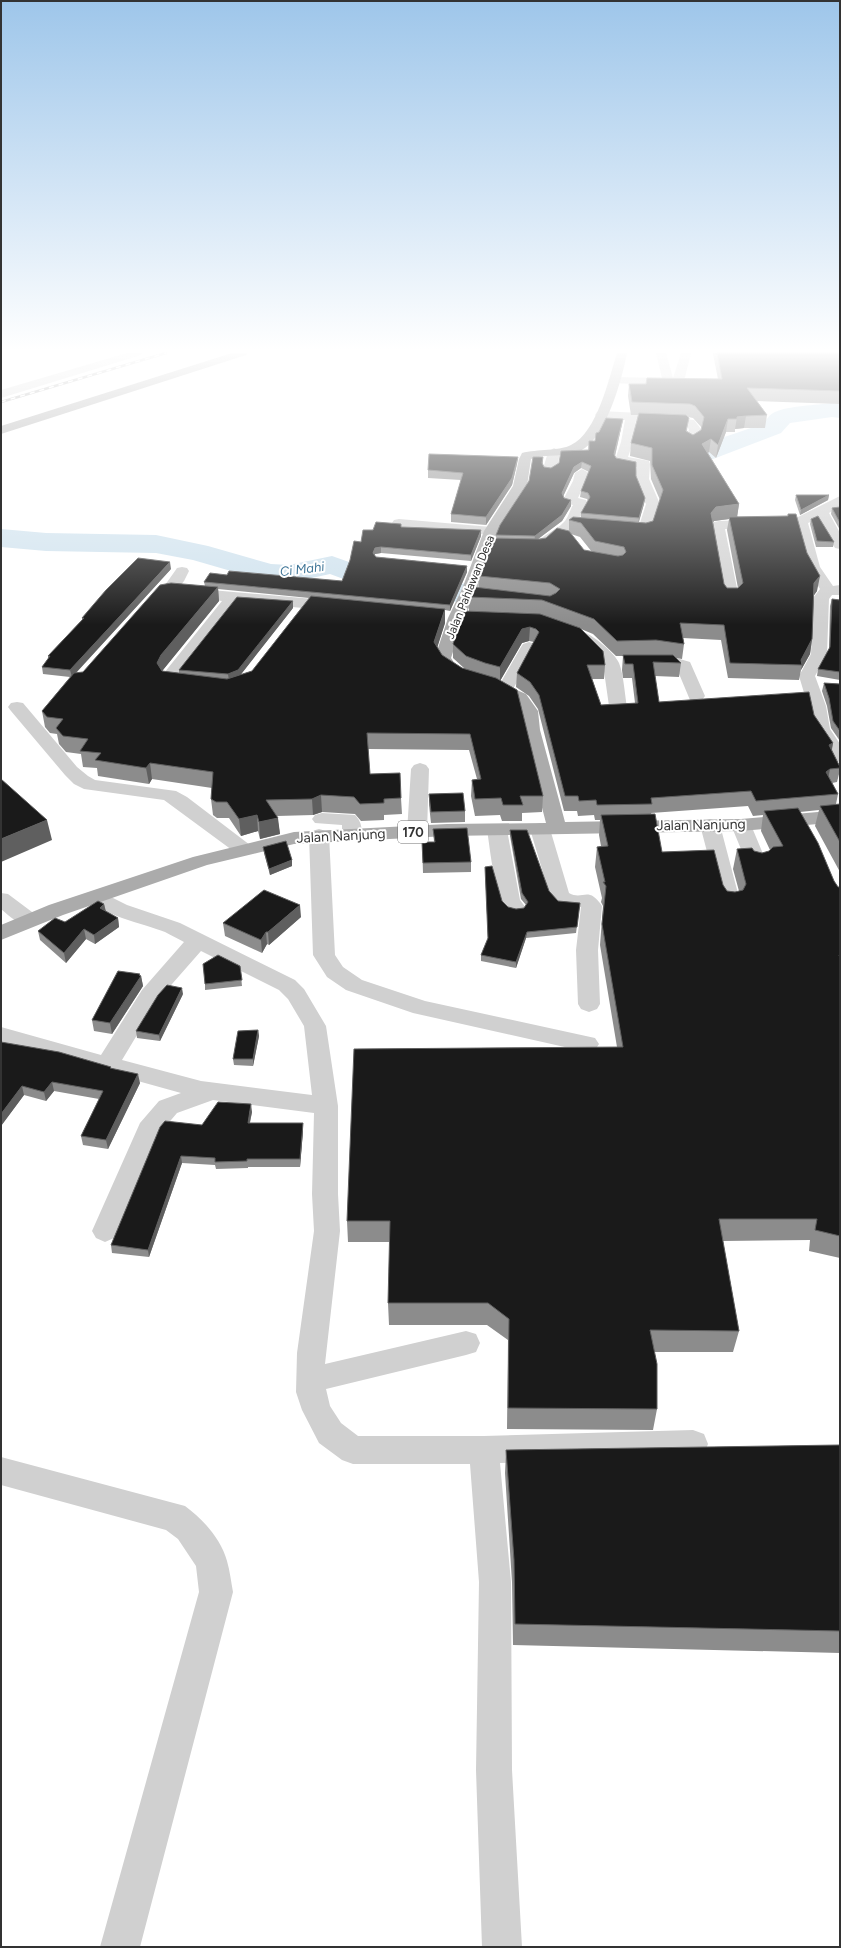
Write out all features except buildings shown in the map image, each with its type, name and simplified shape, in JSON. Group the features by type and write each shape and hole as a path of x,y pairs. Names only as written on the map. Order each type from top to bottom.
{"main road":[{"path":"525,459 531,454 569,450 580,447 583,444"},
{"name":"Jalan Pahlawan Desa","path":"525,459 520,486 491,531 492,547 477,567 471,594 456,617 444,654 445,663 461,676 504,689 520,698 530,711 531,730 548,829"},
{"name":"Jalan Nanjung","path":"1,933 28,920 200,861 243,849 294,838 320,827 352,834 741,825 840,816"}],"street":[{"path":"611,529 645,531 653,504 646,494 642,469 644,464 621,460 626,444"},
{"path":"550,469 554,452"},
{"path":"512,459 525,459"},
{"path":"527,548 539,548 554,535 574,530 581,503 570,500 580,481 582,473"},
{"path":"732,598 718,527 723,524 784,524 801,521 821,512 840,500"},
{"path":"740,511 748,524"},
{"path":"821,512 840,545"},
{"path":"801,521 813,567 834,590 822,598 819,654 807,676 817,685 817,706 820,729 840,757"},
{"path":"399,523 491,531"},
{"path":"462,566 477,567"},
{"path":"182,571 177,581 162,594 234,596 302,609 350,608"},
{"path":"207,687 173,683 168,678 234,596"},
{"path":"567,631 586,638 611,663 619,713"},
{"path":"504,689 529,647"},
{"path":"611,663 633,660 636,662 673,662 684,666 696,696"},
{"path":"17,707 71,771 81,780 92,785 169,795 180,801 243,849"},
{"path":"417,832 420,769"},
{"path":"801,820 812,839"},
{"path":"710,825 730,905"},
{"path":"741,825 758,866"},
{"path":"320,827 324,955 335,972 354,985 421,1008 587,1044"},
{"path":"548,829 560,896 570,902 587,900 592,906 587,950 589,1004"},
{"path":"497,830 510,901 516,908"},
{"path":"96,897 120,910 173,928 287,985 296,994 315,1026 326,1106 325,1194 327,1230 311,1353 311,1392 317,1410 326,1427 336,1439 353,1450 484,1450 693,1444"},
{"path":"1,899 28,920"},
{"path":"107,1065 150,995 198,940"},
{"path":"1,1035 201,1090 326,1106"},
{"path":"105,1230 148,1129 168,1107 181,1101 214,1091"},
{"path":"311,1380 466,1343"},
{"path":"484,1450 495,1582 494,1770 502,1947"},
{"path":"1,1471 174,1517 189,1528 210,1561 216,1592 120,1947"}],"waterway":[{"name":"Ci Mahi","path":"677,492 674,480 675,469 691,459 730,444"},
{"name":"Ci Mahi","path":"1,538 46,542 156,544 198,552 269,573 289,574 332,565 395,589 446,593 484,592 521,596"}]}
